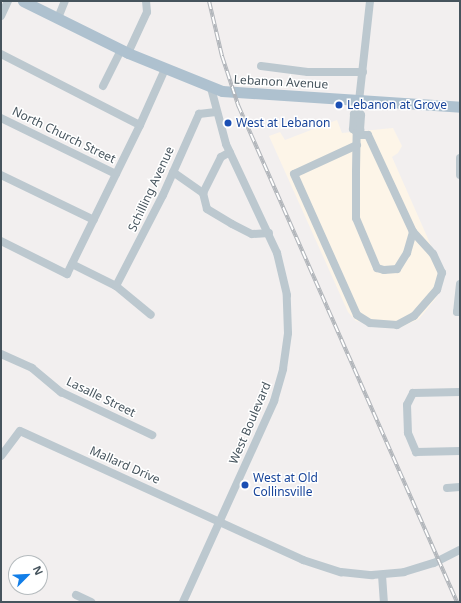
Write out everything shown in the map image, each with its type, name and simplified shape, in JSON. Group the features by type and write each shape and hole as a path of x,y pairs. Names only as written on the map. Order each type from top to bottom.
{"main road":[{"name":"Lebanon Avenue","path":"23,1 165,69 211,88 234,94 359,105 460,107"}],"street":[{"path":"1,16 8,1"},
{"path":"58,18 65,1"},
{"path":"103,86 125,51 146,12 146,1"},
{"path":"370,1 359,105 354,114 353,129 357,134 356,218 377,268 384,270 397,269 407,253 414,232"},
{"path":"1,54 140,125"},
{"path":"261,66 308,72 363,72"},
{"path":"1,241 67,274 140,125 165,69"},
{"name":"West Boulevard","path":"184,602 271,408 285,363 288,327 287,295 279,258 269,232 230,152 216,112 211,88"},
{"name":"Schilling Avenue","path":"116,286 199,114 216,112"},
{"name":"North Church Street","path":"1,118 116,174"},
{"path":"357,134 368,135 414,232 433,254 442,273 437,290 414,316 397,326 370,323 357,315 294,174 357,145"},
{"path":"230,152 221,157 203,193 207,209 252,234 269,232"},
{"path":"460,158 460,175"},
{"path":"172,172 203,193"},
{"path":"1,175 94,220"},
{"path":"72,264 116,286 151,315"},
{"path":"460,284 457,312 460,312"},
{"name":"Lasalle Street","path":"1,354 32,368 61,392 152,434"},
{"path":"460,392 413,393 407,405 408,433 416,452 460,451"},
{"name":"Mallard Drive","path":"1,456 20,432 219,522 326,568 352,574 382,575 421,568 460,550"},
{"path":"447,488 460,487"},
{"path":"382,575 384,602"},
{"path":"76,595 91,602"}],"shaded area":[{"path":"337,120 342,133 393,128 402,146 398,153 392,157 444,275 436,298 419,319 397,329 356,321 348,312 269,136 280,132 285,140"}],"railway":[{"path":"209,1 222,56 238,105 457,602"}],"place":[{"name":"Lebanon at Grove","path":"339,105"},
{"name":"West at Lebanon","path":"228,123"},
{"name":"West at Old Collinsville","path":"245,485"}]}
